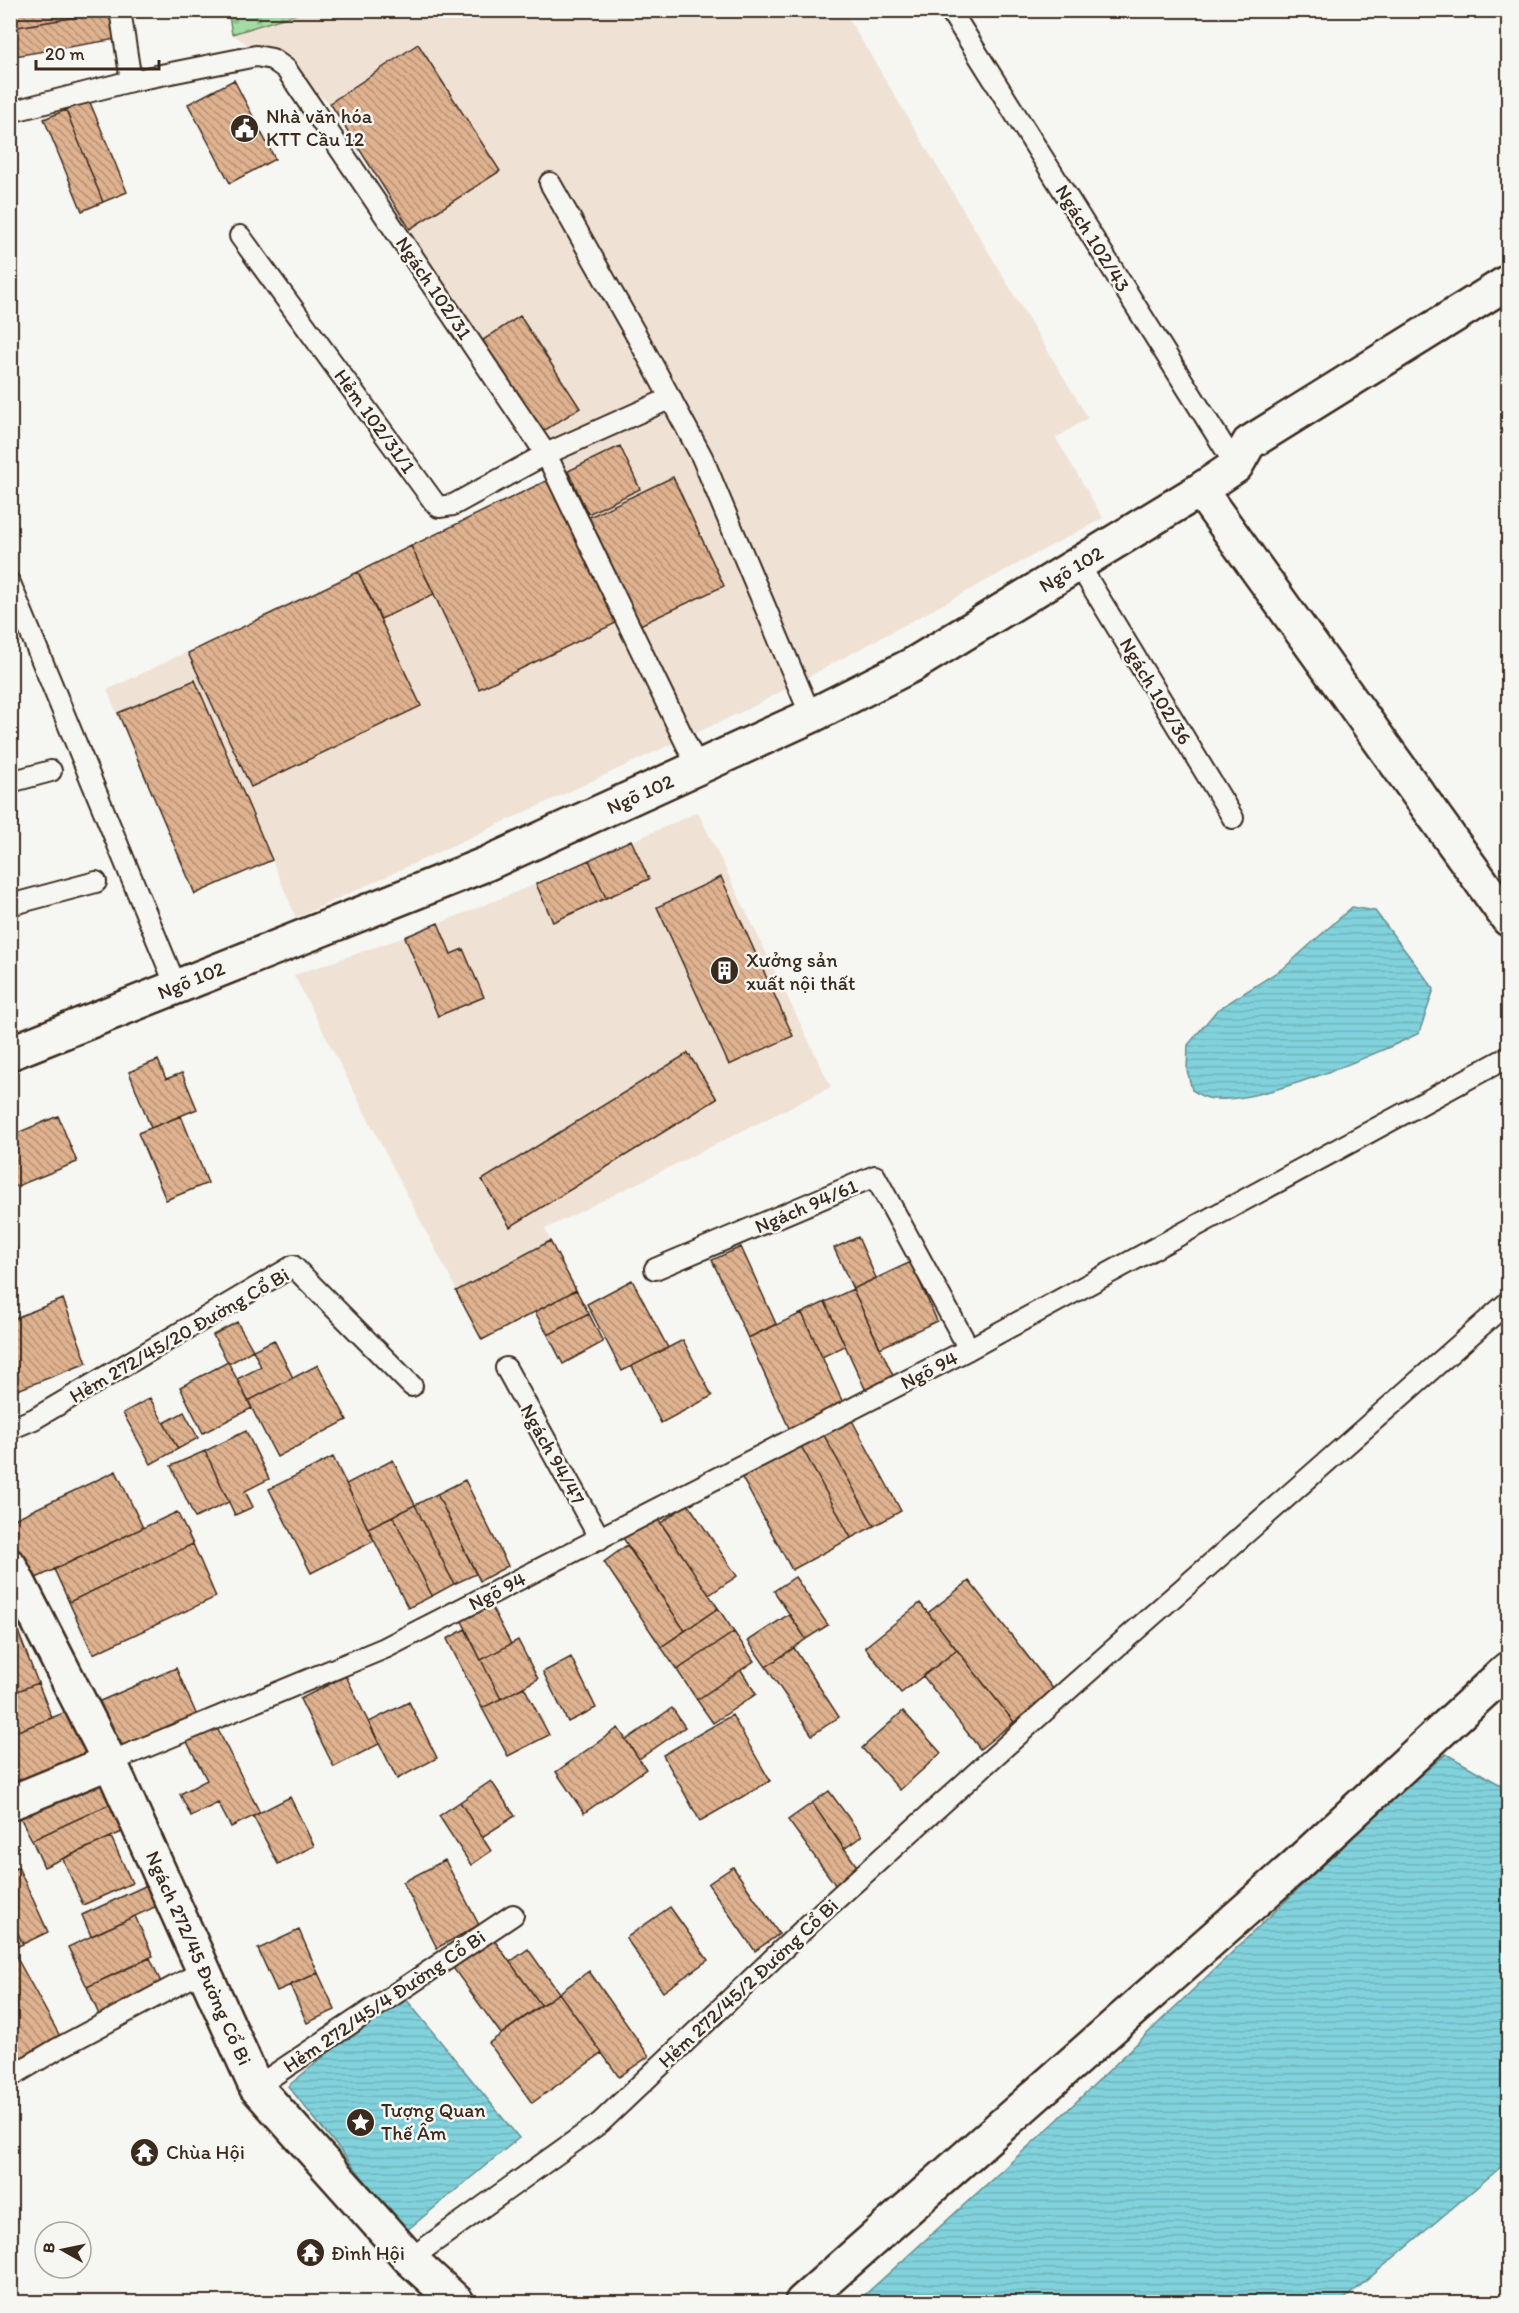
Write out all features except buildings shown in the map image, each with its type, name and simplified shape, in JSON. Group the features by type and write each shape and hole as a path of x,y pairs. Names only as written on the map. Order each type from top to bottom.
{"street":[{"path":"1236,466 1250,443 1509,282"},
{"name":"Ngõ 102","path":"10,1053 486,864 811,716 914,664 1079,565 1236,466"},
{"path":"1200,490 1509,919"},
{"name":"Ngách 272/45 Đường Cổ Bi","path":"10,1566 110,1762 256,2086 410,2259 457,2302"},
{"path":"802,2302 1294,1867 1509,1669"},
{"name":"Ngõ 94","path":"10,1803 110,1762"}],"lane":[{"path":"120,10 131,81"},
{"name":"Ngách 102/43","path":"950,10 1236,466"},
{"name":"Ngách 102/31","path":"10,112 131,81 256,56 272,59 286,69 546,454 698,768"},
{"path":"550,183 702,457 811,716"},
{"name":"Hẻm 102/31/1","path":"240,236 439,507 453,506 546,454"},
{"path":"546,454 671,398"},
{"name":"Ngách 102/36","path":"1079,565 1233,818"},
{"path":"10,583 176,986"},
{"path":"10,782 51,771"},
{"path":"10,905 96,882"},
{"name":"Ngõ 94","path":"110,1762 385,1648 969,1349 1509,1058"},
{"name":"Ngách 94/61","path":"655,1269 875,1176 969,1349"},
{"name":"Hẻm 272/45/20 Đường Cổ Bi","path":"10,1429 34,1419 294,1266 412,1386"},
{"name":"Hẻm 272/45/2 Đường Cổ Bi","path":"410,2259 600,2123 823,1911 1070,1688 1509,1302"},
{"name":"Ngách 94/47","path":"506,1368 600,1539"},
{"name":"Hẻm 272/45/4 Đường Cổ Bi","path":"256,2086 513,1915"},
{"path":"10,2077 57,2049 205,1970"}],"shaded area":[{"path":"306,11 844,11 1088,418 1056,438 1103,518 752,707 296,918 272,860 195,894 107,690 550,479 480,342 330,103 232,34"},
{"path":"698,812 831,1087 545,1229 576,1290 482,1340 294,975 405,937 536,884"}],"green space":[{"path":"228,10 305,10 306,11 232,34"}],"water":[{"path":"1352,907 1375,911 1434,989 1419,1033 1345,1066 1250,1096 1224,1099 1203,1096 1192,1090 1187,1070 1188,1045 1217,1010 1285,967"},
{"path":"1446,1754 1508,1789 1508,2161 1341,2302 857,2302 1053,2124 1393,1798"},
{"path":"401,1993 519,2138 406,2231 288,2086"}],"place":[{"name":"Nhà văn hóa KTT Cầu 12","path":"245,128"},
{"name":"Xưởng sản xuất nội thất","path":"725,971"},
{"name":"Tượng Quan Thế Âm","path":"360,2122"},
{"name":"Chùa Hội","path":"145,2152"},
{"name":"Đình Hội","path":"310,2253"}]}
